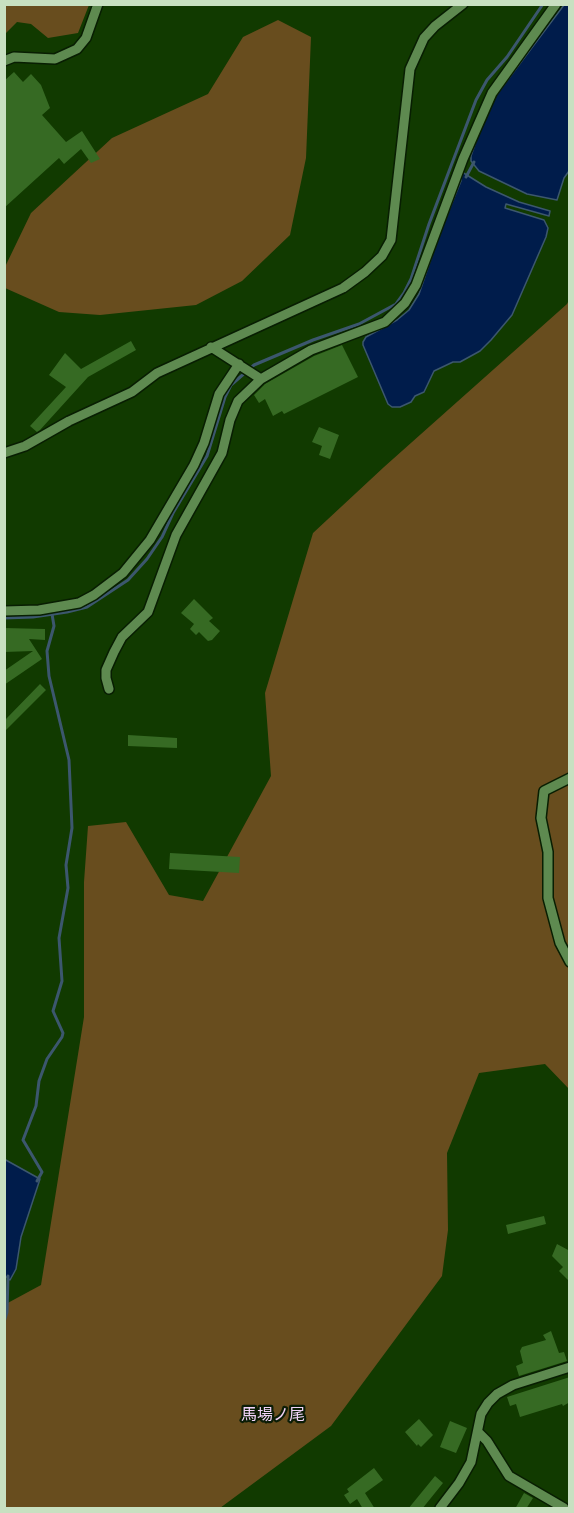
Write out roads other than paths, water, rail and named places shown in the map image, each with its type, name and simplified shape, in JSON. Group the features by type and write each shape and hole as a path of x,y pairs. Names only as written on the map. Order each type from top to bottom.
{"street":[{"path":"4,61 14,57 54,59 77,49 86,38 98,4"},
{"path":"4,453 25,446 69,421 132,392 157,373 210,347 343,288 382,256 391,240 410,69 424,38 441,20 463,4"},
{"path":"4,611 39,610 79,603 94,595 123,573 164,536 222,453 233,410 257,376 311,350 385,322 405,303 417,285 459,170 492,93 556,4"},
{"path":"210,347 257,376"},
{"path":"109,689 105,678 106,670 123,637 148,612 164,536 204,443 219,394 241,365"},
{"path":"570,778 544,791 541,818 548,852 548,898 560,943 570,962"},
{"path":"440,1509 471,1462 481,1414 488,1403 497,1394 513,1385 570,1367"},
{"path":"478,1432 488,1442 508,1476 564,1509"}],"water":[{"path":"564,5 569,5 569,171 564,178 557,200 527,194 479,171 471,161 471,156 483,120 494,98"},
{"path":"462,172 486,187 519,202 550,211 549,216 506,204 505,208 544,220 548,228 546,237 512,315 491,340 480,351 460,362 453,362 434,371 424,392 415,396 411,402 400,407 392,407 388,404 363,342 366,337 397,320 409,310 419,294 440,232 461,181"},
{"path":"4,1159 40,1179 21,1237 16,1269 10,1280 4,1275"}],"waterway":[{"path":"4,618 33,617 87,607 128,580 147,559 162,537 173,513 207,456 225,397 231,385 254,365 313,340 359,324 396,304 411,279 429,224 476,100 487,80 507,57 543,4"},
{"path":"466,177 474,162"},
{"path":"37,1181 42,1172 23,1140 36,1106 39,1081 47,1059 63,1033 53,1011 62,981 59,938 68,888 66,865 72,828 69,760 49,676 47,651 54,626 52,614"},
{"path":"4,1322 7,1312 8,1276"}],"district":[{"name":"馬場ノ尾","path":"273,1415"}]}
